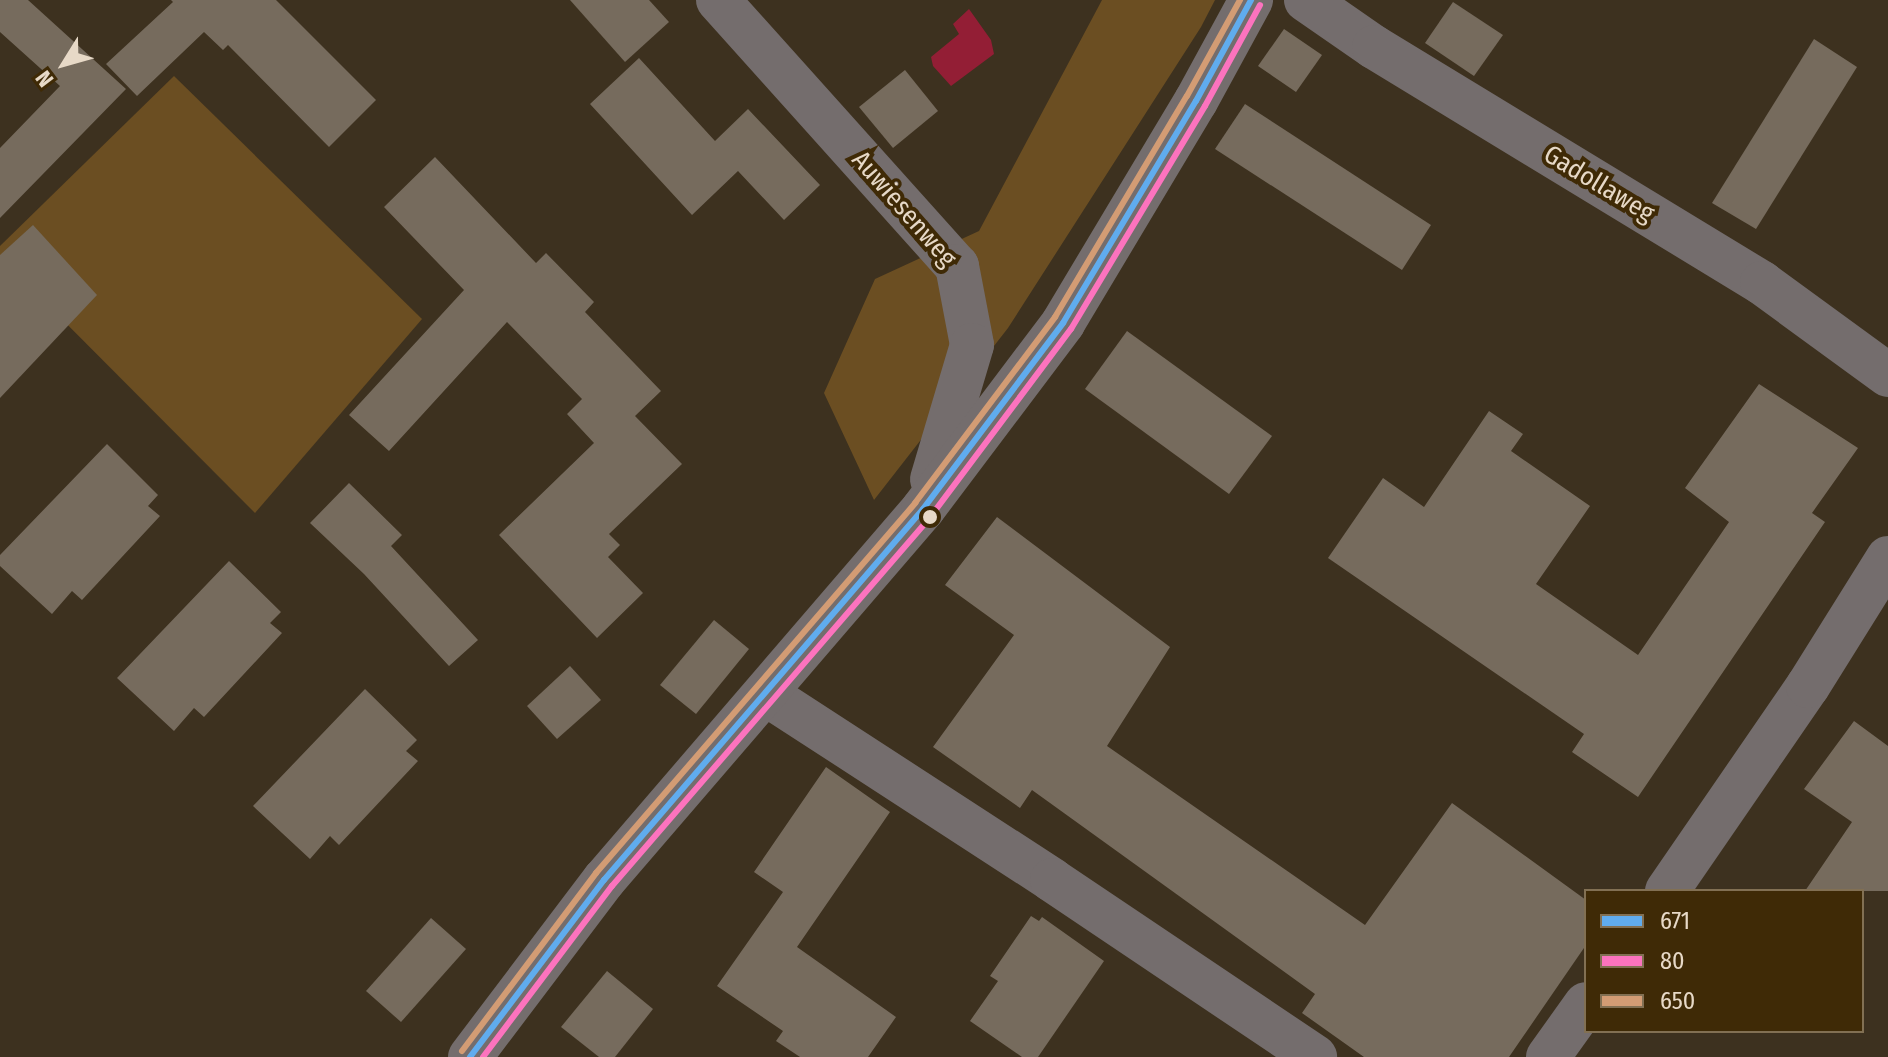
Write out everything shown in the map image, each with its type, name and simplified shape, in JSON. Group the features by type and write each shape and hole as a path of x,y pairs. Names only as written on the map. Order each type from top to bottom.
{"street":[{"name":"Auwiesenweg","path":"718,0 957,266 972,345 923,509"},
{"path":"489,1050 604,880 923,509 1063,323 1196,101 1251,0"},
{"name":"Gadollaweg","path":"1306,0 1374,47 1762,283 1888,375"},
{"path":"1668,889 1808,686 1888,558"},
{"path":"766,694 1052,880 1315,1057"},
{"path":"1548,1057 1584,1007"}],"shaded area":[{"path":"1102,0 1215,0 1201,27 1008,328 874,500 824,393 875,279 979,231"},
{"path":"969,9 991,40 994,54 951,86 933,66 931,57 959,34 953,24"},
{"path":"174,76 422,319 255,513 0,257 0,246"}],"building":[{"path":"0,0 28,0 126,89 0,218 0,148 60,86 0,32"},
{"path":"171,0 276,0 376,100 329,147 228,45 223,50 204,32 137,96 106,64 173,2"},
{"path":"570,0 649,0 669,22 625,62"},
{"path":"1453,2 1503,35 1474,76 1425,43"},
{"path":"1284,29 1322,55 1296,92 1258,66"},
{"path":"1814,39 1857,67 1756,229 1712,203"},
{"path":"639,58 715,141 748,109 820,185 784,220 738,171 692,215 590,104"},
{"path":"905,70 938,111 893,148 859,107"},
{"path":"1245,104 1431,225 1402,270 1215,149"},
{"path":"435,157 536,263 546,253 594,302 585,312 661,391 635,416 682,464 609,534 620,545 608,557 643,593 597,638 499,535 594,443 567,414 582,399 507,322 389,451 349,415 464,290 384,207"},
{"path":"33,225 97,295 0,398 0,255"},
{"path":"1127,331 1272,436 1229,494 1085,389"},
{"path":"1759,384 1858,448 1812,513 1825,522 1638,797 1572,752 1584,734 1328,558 1383,478 1424,507 1489,411 1523,434 1511,451 1590,506 1536,584 1638,655 1729,522 1685,488"},
{"path":"107,444 158,495 148,506 160,516 82,600 72,591 52,614 0,566 0,555"},
{"path":"349,483 402,535 391,546 478,640 449,666 364,574 310,523"},
{"path":"997,517 1170,647 1107,746 1365,925 1452,803 1584,899 1584,948 1509,1057 1364,1057 1302,1013 1315,994 1032,790 1020,808 933,747 1014,635 945,585"},
{"path":"229,561 281,612 270,623 282,633 204,717 194,708 174,731 117,678"},
{"path":"714,620 749,649 696,714 660,685"},
{"path":"570,666 601,700 557,739 527,706"},
{"path":"365,689 417,740 406,751 418,761 339,845 330,836 310,859 253,806"},
{"path":"1854,721 1888,746 1888,891 1806,889 1852,822 1804,789"},
{"path":"826,767 890,812 797,947 896,1017 868,1057 800,1057 776,1041 783,1031 717,986 783,892 754,872"},
{"path":"1031,916 1039,921 1042,917 1104,961 1038,1057 1022,1057 970,1021 998,981 990,976"},
{"path":"431,918 466,949 401,1022 366,991"},
{"path":"607,971 653,1009 615,1057 599,1057 561,1027"}],"transit line":[{"name":"650","path":"462,1051 596,873 915,503 1055,317 1187,96 1240,0"},
{"name":"671","path":"470,1057 604,880 923,509 1063,323 1196,101 1251,0"},
{"name":"80","path":"483,1057 612,886 931,516 1071,329 1205,106 1260,5"}]}
